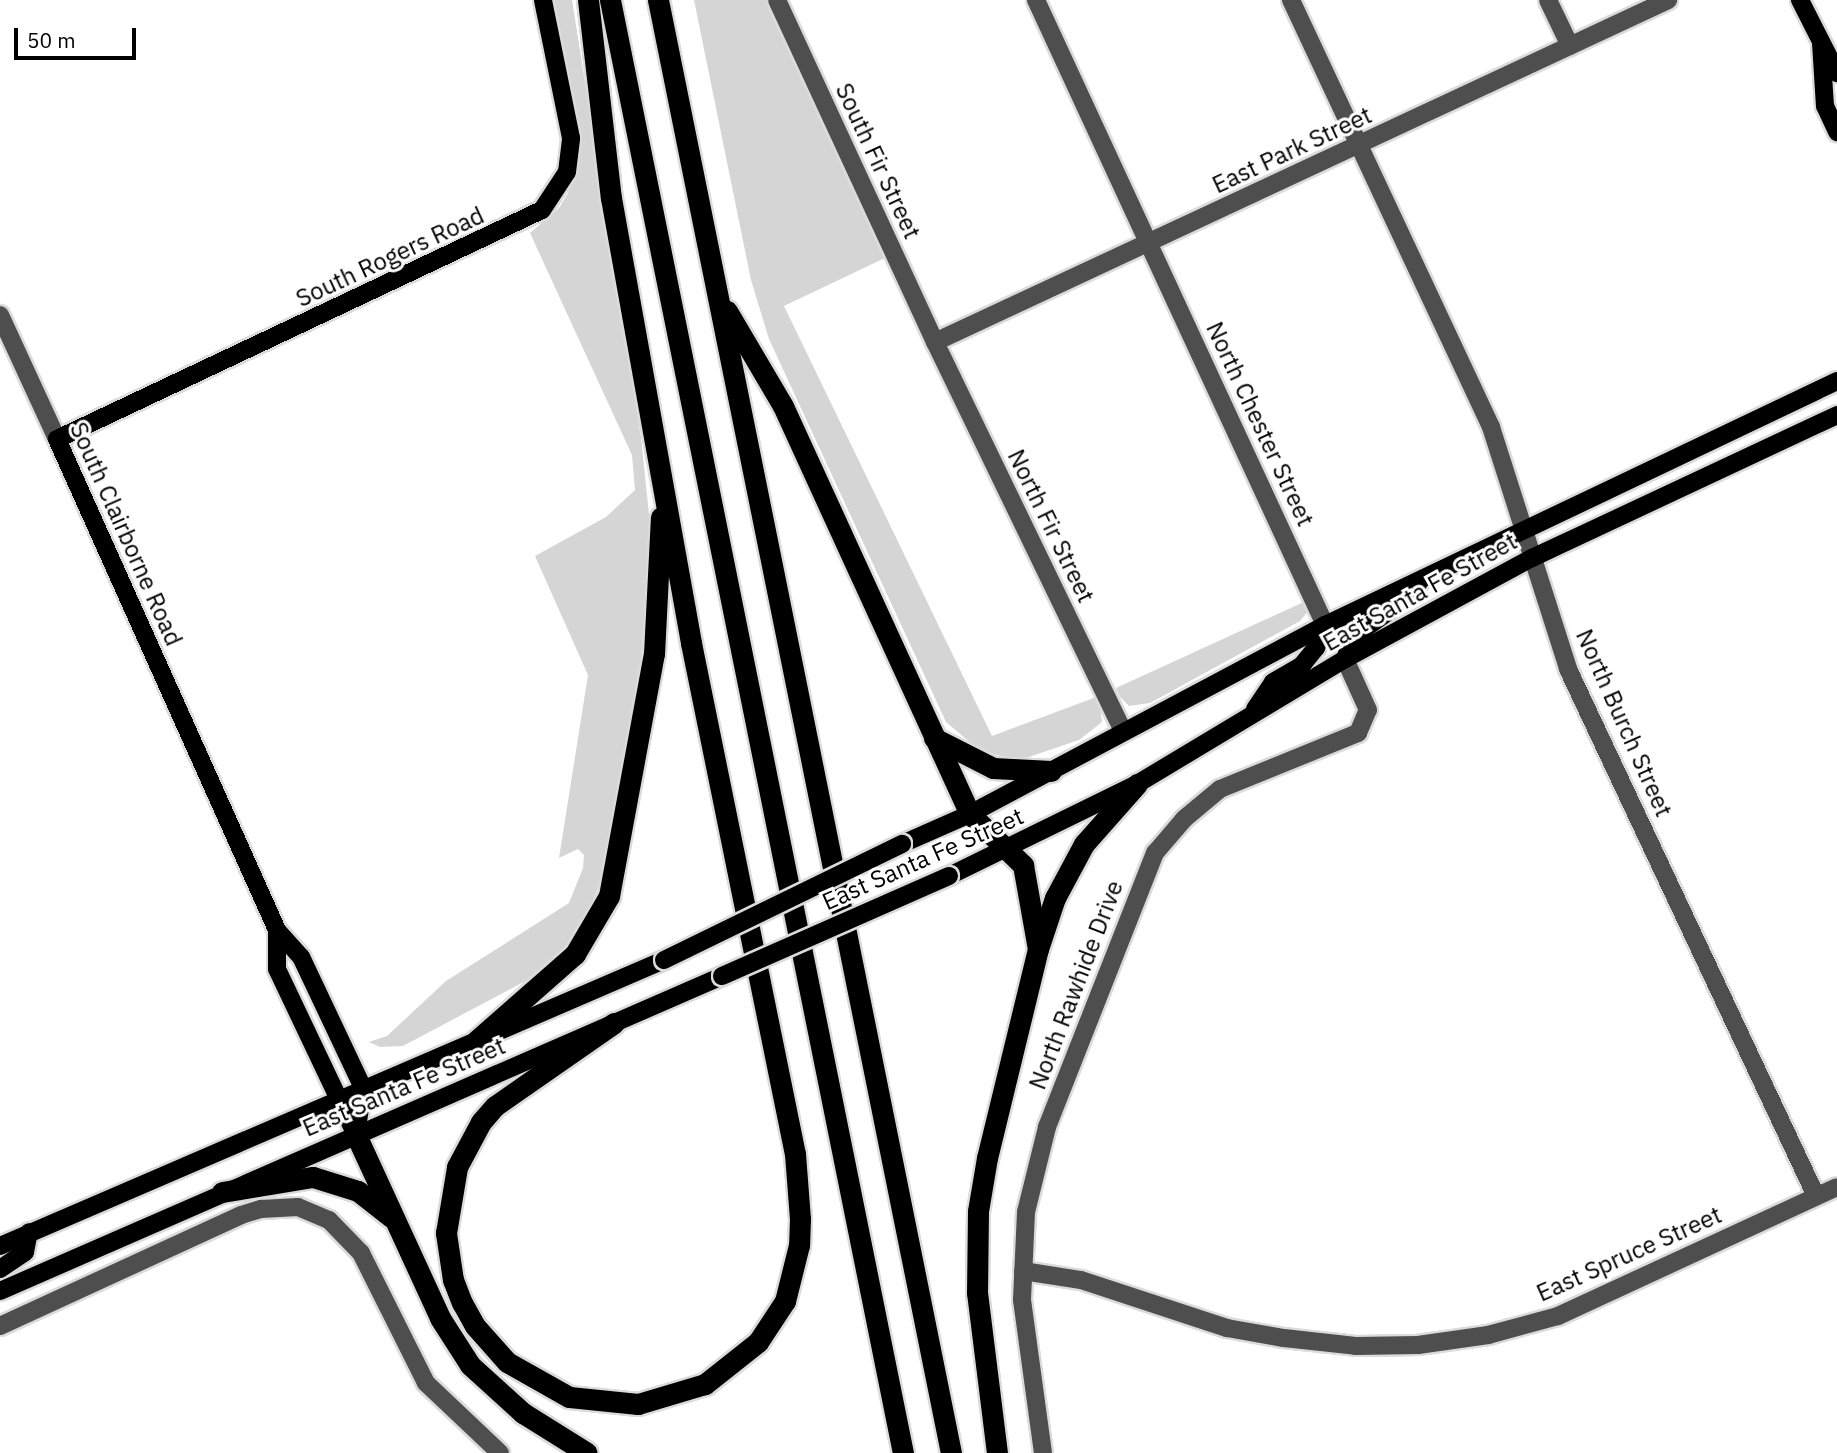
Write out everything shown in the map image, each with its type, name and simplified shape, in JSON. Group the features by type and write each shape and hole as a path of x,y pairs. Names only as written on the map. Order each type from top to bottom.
{"highway":[{"path":"588,0 611,198 664,491 794,1154 800,1219 799,1245 785,1301 758,1342 705,1384 638,1404 569,1396 507,1362 475,1326 462,1303 453,1280 446,1233 457,1167 481,1122 495,1106 614,1023"},
{"path":"610,0 903,1453"},
{"path":"658,0 951,1453"},
{"path":"718,296 783,406 970,814 1009,849 1028,879 1038,949"},
{"path":"476,1041 575,954 609,896 654,654 664,491"},
{"path":"934,738 993,768 1051,771"},
{"path":"997,1453 976,1293 978,1211 996,1116 1038,949 1070,864 1137,784"},
{"path":"356,1135 440,1318 470,1365 523,1413 587,1453"},
{"path":"222,1192 313,1177 358,1191 393,1218"}],"main road":[{"name":"South Rogers Road","path":"57,439 542,210 566,172 570,138 543,0"},
{"path":"1801,0 1837,73"},
{"path":"1821,43 1825,106 1837,132"},
{"name":"East Santa Fe Street","path":"0,1246 338,1098 664,960 902,844 970,814 1325,625 1837,381"},
{"name":"East Santa Fe Street","path":"0,1291 1009,849 1137,784 1345,659 1532,558 1837,415"},
{"name":"South Clairborne Road","path":"57,439 277,930"},
{"path":"1345,659 1353,637 1402,602 1423,577"},
{"path":"1253,712 1273,682 1302,666 1316,648 1325,625"},
{"path":"277,930 301,957 363,1088 356,1135"},
{"path":"277,930 277,969 356,1135"},
{"path":"0,1269 25,1252 29,1232"}],"street":[{"name":"South Fir Street","path":"777,0 935,342"},
{"name":"North Chester Street","path":"1036,0 1325,625"},
{"name":"North Burch Street","path":"1291,0 1491,426 1568,669 1816,1196"},
{"path":"1548,0 1570,46"},
{"name":"East Park Street","path":"935,342 1668,0"},
{"name":"South Clairborne Road","path":"0,315 57,439"},
{"name":"North Fir Street","path":"935,342 1123,731"},
{"name":"North Rawhide Drive","path":"1043,1453 1023,1320 1023,1270 1026,1212 1047,1127 1150,864 1184,818 1220,789 1358,733 1368,710 1345,659"},
{"name":"East Spruce Street","path":"1023,1270 1081,1280 1227,1328 1356,1346 1418,1345 1488,1335 1558,1316 1837,1187"},
{"path":"0,1326 251,1212 298,1207 328,1220 360,1253 426,1382 500,1453"}],"shaded area":[{"path":"554,0 572,0 641,437 651,534 639,685 602,879 576,939 531,978 403,1046 380,1047 369,1042 387,1036 446,981 569,903 583,868 584,855 578,849 559,858 588,675 535,556 606,517 635,490 632,455 530,233 559,208 568,193 579,150"},
{"path":"694,0 766,0 887,257 784,306 992,736 1099,696 1102,722 1079,740 1029,757 1007,758 978,749 946,722 769,339 751,280"},
{"path":"1306,601 1308,611 1300,621 1150,703 1129,706 1120,697 1116,688"}]}
